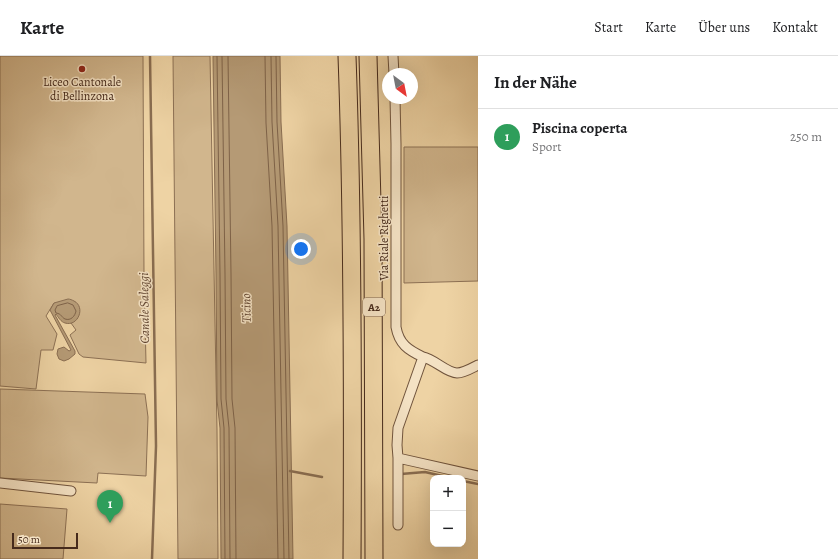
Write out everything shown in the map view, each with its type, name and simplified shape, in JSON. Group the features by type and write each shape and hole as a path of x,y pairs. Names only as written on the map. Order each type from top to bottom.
{"highway":[{"name":"A2","path":"347,56 352,267 352,559"},
{"name":"A2","path":"368,56 373,247 374,559"}],"street":[{"path":"393,56 394,68"},
{"name":"Via Riale Righetti","path":"395,104 397,333 402,342 413,352 430,359 450,371 456,373 478,365"},
{"path":"398,525 398,428 423,357"},
{"path":"398,458 478,476"},
{"path":"0,483 71,491"}],"shaded area":[{"path":"0,56 143,56 146,363 83,357 79,354 70,335 76,330 71,323 78,318 54,303 46,316 57,334 53,350 41,350 36,389 0,386"},
{"path":"173,56 210,56 218,559 178,559"},
{"path":"404,147 478,147 478,281 404,283"},
{"path":"0,389 145,394 148,417 146,476 98,473 97,483 0,478"},
{"path":"0,504 67,509 63,559 0,559"}],"water":[{"name":"Ticino","path":"213,56 280,56 281,122 287,226 293,559 221,559 220,428 217,400"},
{"path":"68,299 78,304 80,312 77,319 70,323 65,323 56,314 55,315 75,351 75,354 64,361 59,359 57,354 58,349 64,347 69,351 71,350 50,310 54,303"}],"waterway":[{"name":"Canale Saleggi","path":"150,56 156,446 152,559"},
{"path":"290,471 322,477"},
{"path":"401,474 425,472 438,475"},
{"path":"466,482 478,484"}],"place":[{"name":"Liceo Cantonale di Bellinzona","path":"82,69"},
{"name":"Piscina coperta","path":"110,523"}]}
